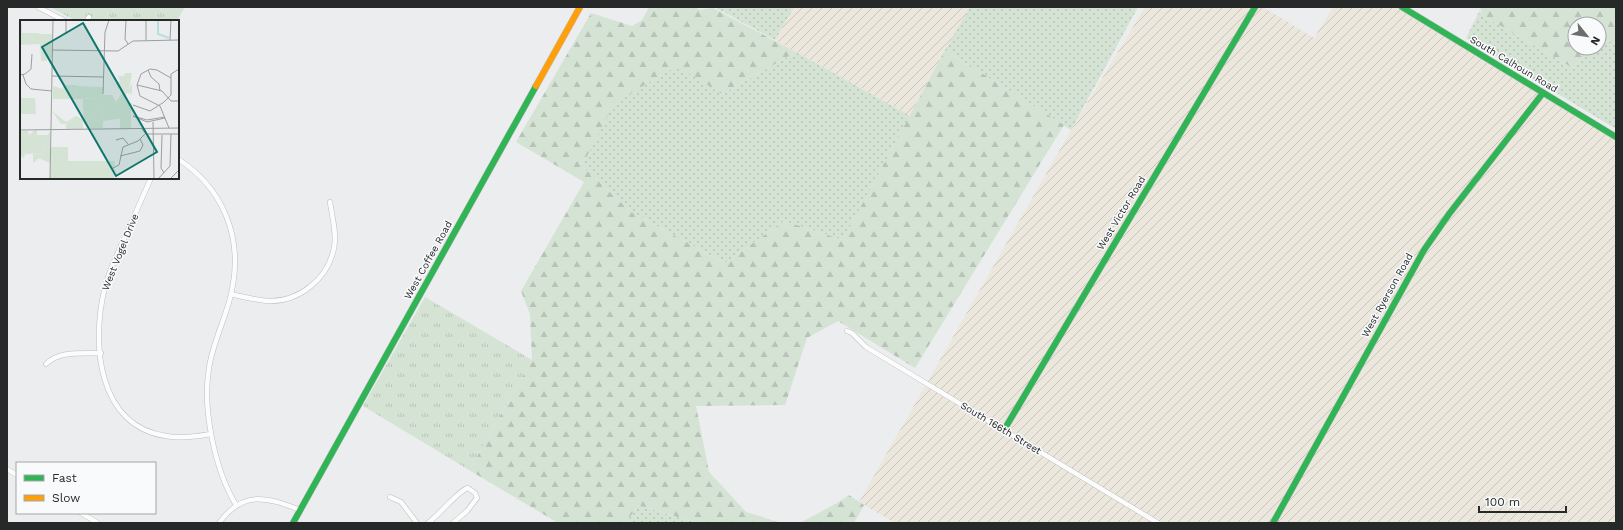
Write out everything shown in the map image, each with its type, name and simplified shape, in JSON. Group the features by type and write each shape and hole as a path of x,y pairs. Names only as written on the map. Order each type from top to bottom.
{"street":[{"path":"38,7 63,20"},
{"name":"West Coffee Road","path":"293,523 580,7"},
{"name":"West Victor Road","path":"1004,430 1255,7"},
{"name":"South Calhoun Road","path":"1402,7 1616,137"},
{"name":"West Ryerson Road","path":"1274,523 1424,250 1449,214 1543,93"},
{"path":"179,160 190,166 214,191 224,209 231,230 234,249 234,279 231,294 215,342 209,367 207,397 212,434 223,476 230,495 236,505"},
{"name":"West Vogel Drive","path":"151,179 105,286 101,305 100,322 103,373 109,394 116,407 131,422 150,432 166,436 185,437 212,434"},
{"path":"231,294 260,300 276,300 301,292 319,279 328,265 334,247 335,235 330,202"},
{"name":"South 166th Street","path":"847,331 852,333 866,347 1158,523"},
{"path":"46,364 58,355 101,353"},
{"path":"7,469 16,474"},
{"path":"428,523 460,492 468,488 475,493 477,498 467,511 453,523"},
{"path":"390,497 401,502 417,523"},
{"path":"219,523 225,514 236,505 251,500 268,500 282,503 300,510"},
{"path":"83,514 98,523"}],"shaded area":[{"path":"794,7 970,7 910,116 775,40"},
{"path":"1145,7 1263,7 1314,38 1333,7 1402,7 1616,137 1616,523 895,523 859,502 1071,130"}],"green space":[{"path":"50,7 185,7 178,20 74,20"},
{"path":"649,7 696,7 699,10 713,8 796,52 722,94 677,66 614,103 582,166 631,212 725,263 784,221 843,240 945,50 1064,125 915,368 838,321 807,338 785,405 696,406 709,472 746,512 782,523 697,523 638,505 626,523 558,523 469,470 532,360 530,314 521,291 584,182 516,142 591,13 632,26 642,20"},
{"path":"714,7 794,7 775,40"},
{"path":"970,7 1138,7 1071,130 945,50"},
{"path":"1480,7 1616,7 1616,43 1607,41 1607,16 1567,16 1567,56 1585,56 1573,68 1482,15"},
{"path":"1480,10 1482,15 1573,68 1585,56 1607,56 1607,41 1616,43 1616,129 1466,38"},
{"path":"796,52 910,116 843,240 784,221 725,263 631,212 582,166 613,103 678,65 722,94"},
{"path":"425,297 532,360 469,470 363,406"},
{"path":"849,495 864,505 854,523 800,523 837,503"},
{"path":"638,505 697,523 626,523"}],"traffic: fast":[{"path":"1004,430 1255,7"},
{"path":"1402,7 1616,137"},
{"path":"293,523 536,86"},
{"path":"1273,523 1424,250 1449,214 1543,93"}],"traffic: slow":[{"path":"536,86 580,7"}]}
